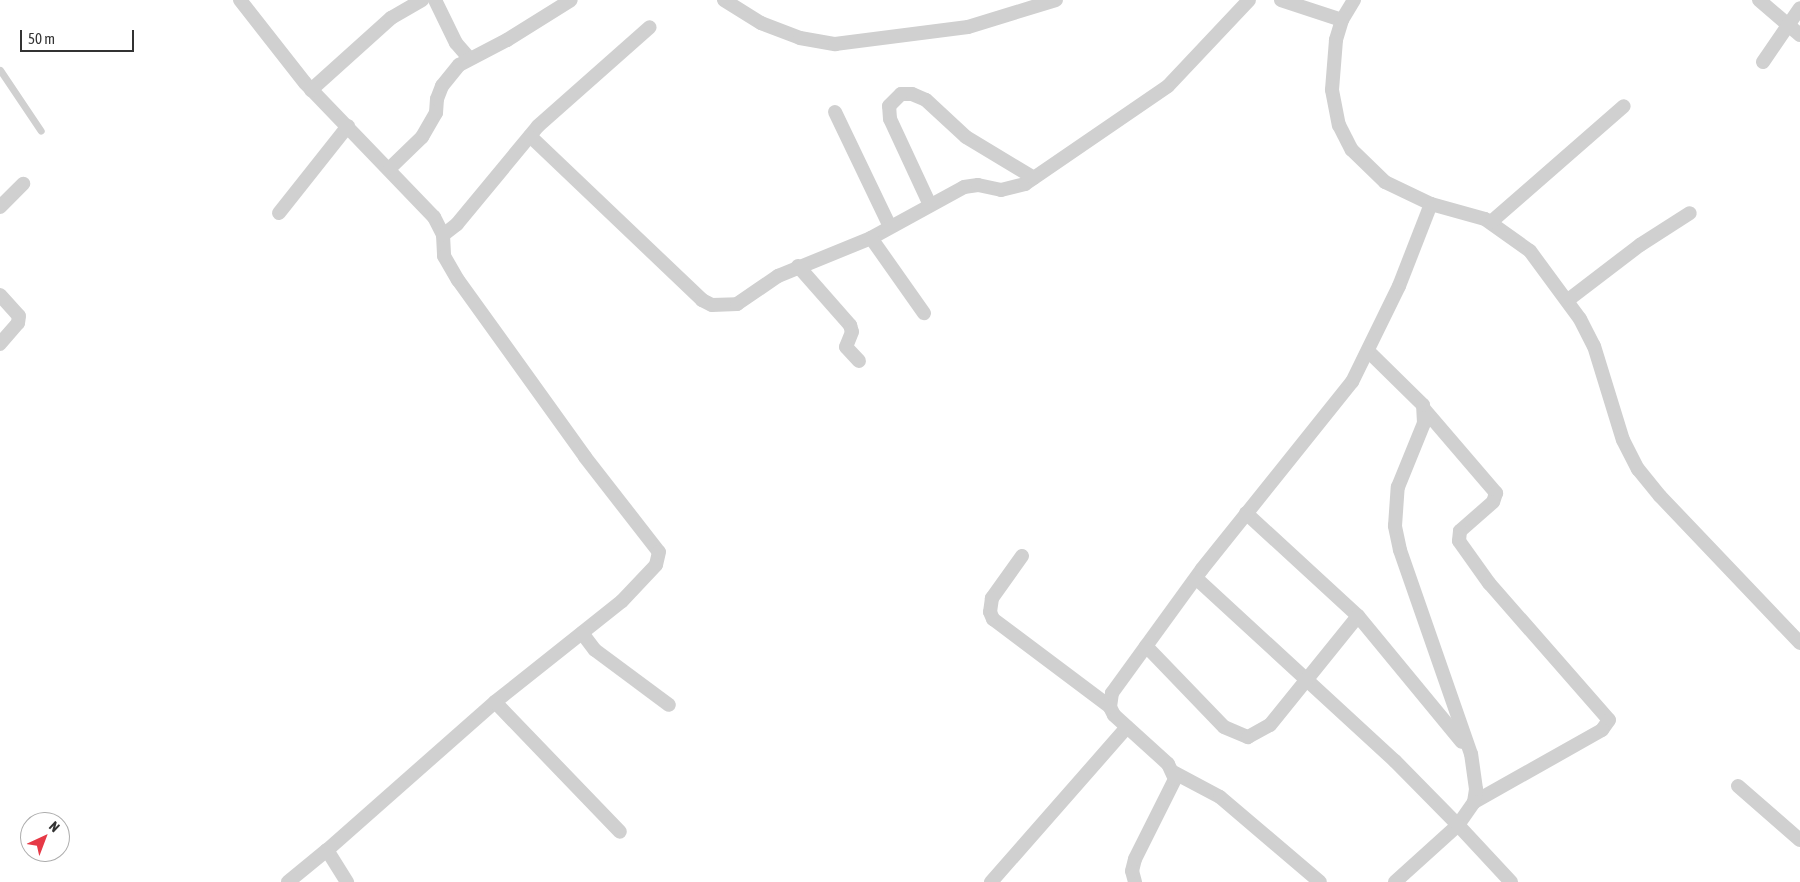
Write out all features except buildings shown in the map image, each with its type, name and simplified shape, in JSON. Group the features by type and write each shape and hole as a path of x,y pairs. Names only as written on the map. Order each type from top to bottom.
{"street":[{"path":"240,0 268,40 311,90 390,168 434,217 444,235 444,256 458,280 585,457 659,552 656,565 629,594 582,634 495,702 288,882"},
{"path":"311,90 391,18 422,0"},
{"path":"435,0 456,43 469,58"},
{"path":"390,168 422,137 436,113 436,99 442,86 459,65 469,58 507,40 571,0"},
{"path":"724,0 761,23 800,38 835,44 968,27 1056,0"},
{"path":"530,136 702,300 712,305 736,304 798,266 822,260 871,238 964,187 1014,189 1034,178 1168,86 1198,58 1248,0"},
{"path":"1281,0 1342,20"},
{"path":"1354,0 1342,20 1332,60 1332,90 1339,125 1352,150 1368,168 1386,182 1431,204 1491,222 1530,251 1568,300 1594,346 1623,440 1638,469 1660,496 1800,643"},
{"path":"1759,0 1800,35"},
{"path":"1763,62 1800,8"},
{"path":"444,235 458,224 530,136 650,27"},
{"path":"930,205 890,119 889,106 900,94 912,94 926,100 966,137 1034,178"},
{"path":"1491,222 1624,106"},
{"path":"834,112 890,228"},
{"path":"279,213 348,126"},
{"path":"0,207 23,184"},
{"path":"1110,707 1118,681 1246,513 1352,382 1369,352 1431,204"},
{"path":"1568,300 1633,250 1690,213"},
{"path":"871,238 924,313"},
{"path":"798,266 850,324 852,332 846,347 859,361"},
{"path":"0,295 19,316 18,323 0,344"},
{"path":"1369,352 1418,396 1424,409 1496,493 1493,502 1460,531 1460,541 1502,598 1608,720 1602,730 1474,802 1458,825 1395,882"},
{"path":"1424,409 1424,423 1398,487 1395,526 1406,569 1471,754 1476,788 1474,802"},
{"path":"1246,513 1358,616 1471,754"},
{"path":"1022,556 992,598 990,612 993,619 1110,707 1127,727 1173,772 1220,797 1320,882"},
{"path":"1197,579 1395,760 1511,882"},
{"path":"1146,646 1224,727 1248,737 1270,725 1358,616"},
{"path":"582,634 595,650 669,705"},
{"path":"495,702 620,832"},
{"path":"991,882 1127,727"},
{"path":"1136,882 1132,871 1134,859 1171,793 1175,779 1173,772"},
{"path":"1738,786 1800,840"},
{"path":"327,850 347,882"}],"lane":[{"path":"0,70 41,131"}]}
